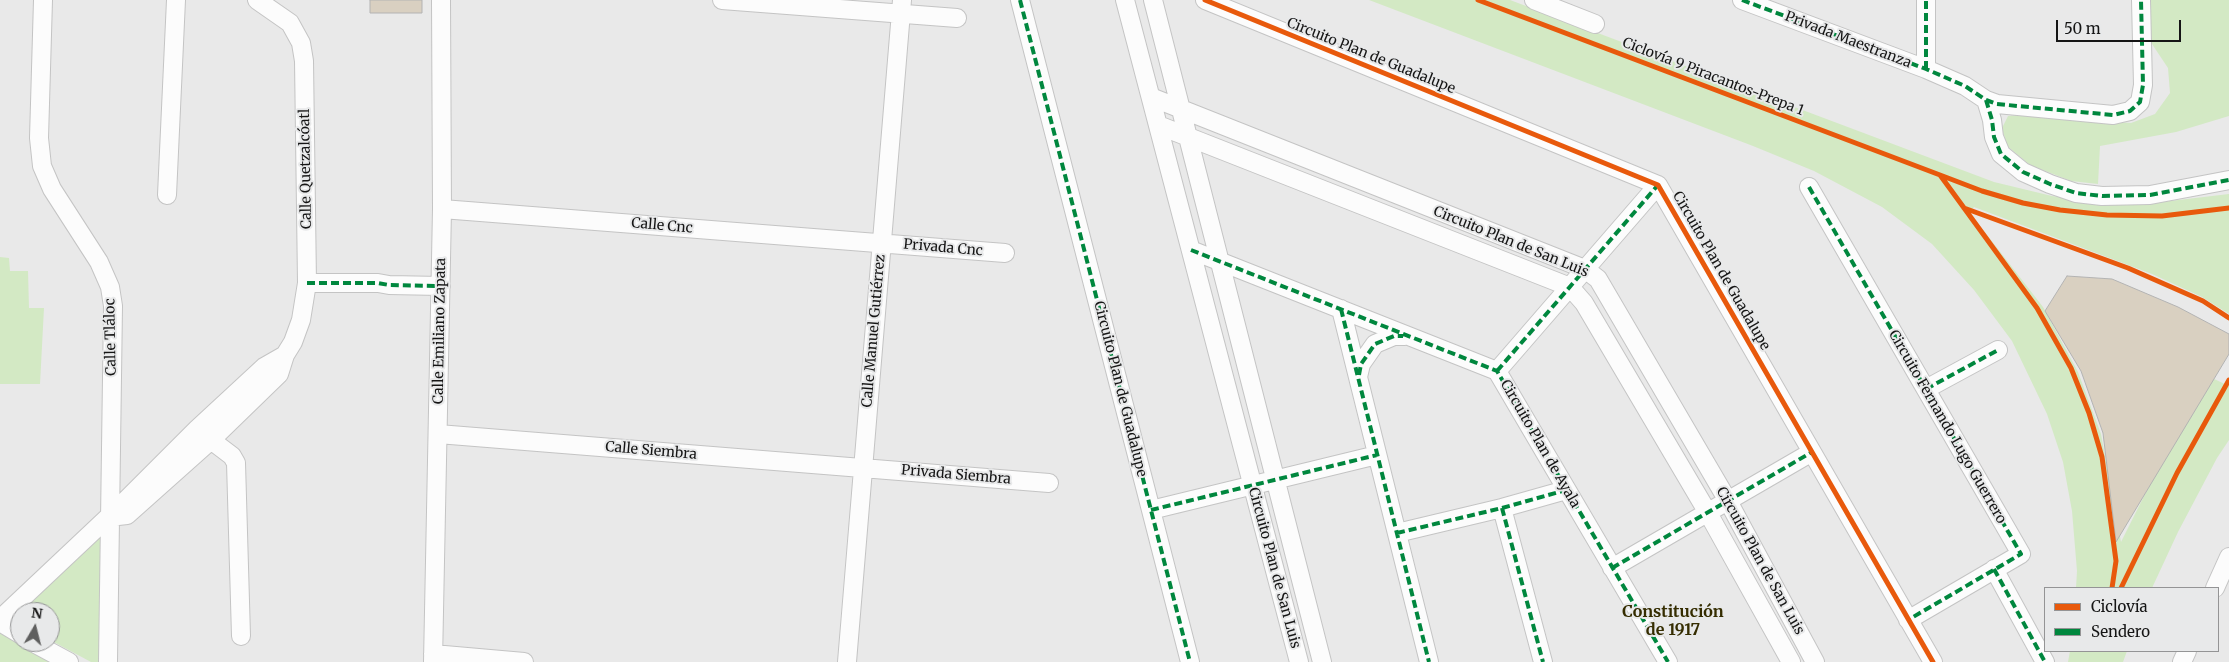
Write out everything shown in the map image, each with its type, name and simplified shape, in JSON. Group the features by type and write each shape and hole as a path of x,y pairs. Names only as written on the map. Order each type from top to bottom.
{"street":[{"name":"Calle Tláloc","path":"43,0 39,138 42,166 52,189 99,262 110,287 113,306 108,662"},
{"path":"167,194 176,0"},
{"name":"Calle Quetzalcóatl","path":"0,620 109,517 127,515 204,435 279,374 284,355 293,342 301,320 307,283 304,61 301,43 290,22 257,0"},
{"name":"Calle Emiliano Zapata","path":"433,658 442,208 441,0"},
{"path":"722,0 901,7 957,18"},
{"name":"Circuito Plan de Guadalupe","path":"1020,0 1190,662"},
{"name":"Circuito Plan de San Luis","path":"1125,0 1299,662"},
{"name":"Circuito Plan de San Luis","path":"1153,0 1322,662"},
{"name":"Circuito Plan de Guadalupe","path":"1205,0 1658,186 1933,662"},
{"path":"1534,0 1595,24"},
{"name":"Privada Maestranza","path":"1742,0 1926,69 1965,86 1986,100 2009,105 2113,115 2130,111 2140,102 2143,85 2141,0"},
{"name":"Privada Maestranza","path":"1926,0 1926,69"},
{"name":"Calle Manuel Gutiérrez","path":"847,662 901,7"},
{"name":"Circuito Plan de San Luis","path":"1151,97 1585,270 1598,279 1728,501 1815,662"},
{"path":"1986,100 1992,120 1994,137 2001,154 2023,172 2076,193 2102,196 2150,195 2229,180"},
{"path":"1992,120 1996,113 2009,105"},
{"name":"Circuito Plan de San Luis","path":"1158,125 1570,287 1584,303 1708,513 1791,662"},
{"path":"1497,371 1658,186"},
{"name":"Circuito Fernando Lugo Guerrero","path":"1809,187 2021,554 1908,620"},
{"name":"Calle Cnc","path":"442,208 882,243"},
{"name":"Privada Cnc","path":"882,243 1005,253"},
{"name":"Circuito Plan de Ayala","path":"1191,250 1497,371 1668,662"},
{"path":"307,283 378,283 441,286"},
{"path":"1341,310 1429,662"},
{"path":"1358,377 1361,364 1374,344 1394,336 1410,336"},
{"path":"1926,389 1998,350"},
{"name":"Calle Siembra","path":"438,434 863,468"},
{"path":"204,435 232,456 236,464 241,636"},
{"path":"1612,568 1812,452"},
{"path":"1151,510 1378,455"},
{"name":"Privada Siembra","path":"863,468 1049,483"},
{"path":"1397,533 1502,508 1566,490"},
{"path":"1502,508 1543,662"},
{"path":"2215,587 2229,557"},
{"path":"1994,569 2045,662"},
{"path":"50,652 69,662"},
{"path":"433,658 524,662"}],"green space":[{"path":"1369,0 1510,0 1994,182 2052,196 2093,201 2153,203 2229,194 2229,314 2202,297 2152,274 1974,207 1970,213 2043,307 2078,372 2101,434 2121,542 2160,464 2210,377 2229,386 2229,440 2217,458 2178,532 2152,587 2076,587 2077,571 2072,511 2063,462 2047,414 2012,341 1974,290 1932,244 1882,207 1814,171"},
{"path":"2148,0 2229,0 2229,116 2176,132 2100,146 2098,184 2071,181 2030,165 2007,146 2002,128 2008,116 2021,115 2131,123 2155,114 2170,93 2168,68 2148,38"},
{"path":"0,257 9,258 10,271 28,271 29,308 44,308 40,384 0,384"},
{"path":"102,530 103,662 91,662 60,645 60,602 31,602"},
{"path":"0,631 10,637 10,652 33,652 50,662 0,662"},
{"path":"2070,652 2127,652 2123,662 2068,662"}],"building":[{"path":"370,0 422,0 422,13 370,13"},
{"path":"2067,276 2112,279 2178,307 2229,334 2229,354 2116,542 2103,433 2081,371 2045,311"}],"marked path":[{"path":"1020,0 1190,662"},
{"path":"1742,0 1926,69 1965,86 1986,100 1997,104 2113,115 2130,111 2140,102 2143,85 2141,0"},
{"path":"1926,0 1926,69"},
{"path":"1986,100 1992,120 1994,137 2001,154 2023,172 2076,193 2102,196 2150,195 2229,180"},
{"path":"1497,371 1658,185"},
{"path":"1809,187 2021,554 1908,620"},
{"path":"1191,250 1497,371 1668,662"},
{"path":"307,283 378,283 441,286"},
{"path":"1341,309 1429,662"},
{"path":"1359,375 1361,364 1375,344 1394,336 1403,336"},
{"path":"1926,389 1998,350"},
{"path":"1612,568 1812,452"},
{"path":"1151,510 1377,455"},
{"path":"1397,533 1502,508 1566,490"},
{"path":"1502,508 1543,662"},
{"path":"1994,569 2045,662"}],"cycle path":[{"path":"1205,0 1658,185 1933,662"},
{"name":"Ciclovía 9 Piracantos-Prepa 1","path":"1478,0 1940,175 2037,308 2071,368 2089,413 2102,457 2116,561 2112,587"},
{"path":"1940,175 1982,191 2023,203 2060,210 2107,215 2162,216 2229,208"},
{"path":"1964,208 2128,268 2203,301 2229,318"},
{"path":"2121,587 2177,473 2229,380"}],"district":[{"name":"Constitución de 1917","path":"1673,621"}]}
